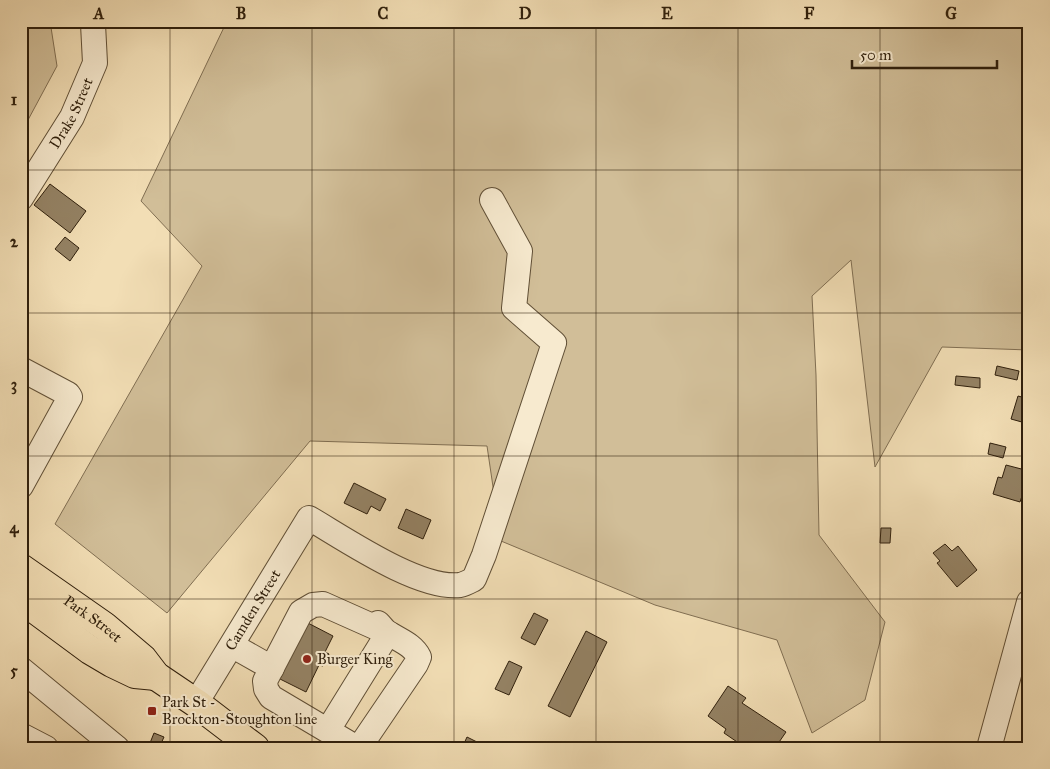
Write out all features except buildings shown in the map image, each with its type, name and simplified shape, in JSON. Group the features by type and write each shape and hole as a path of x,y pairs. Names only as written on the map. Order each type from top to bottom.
{"main road":[{"name":"Park Street","path":"21,568 104,626 144,659 156,676 196,703 255,748"},
{"name":"Park Street","path":"21,600 90,650 112,663 135,674 156,676"}],"street":[{"name":"Drake Street","path":"21,198 72,117 94,63 94,24 92,21"},
{"name":"Camden Street","path":"196,703 233,646 309,518 396,569 437,583 460,585 474,580 554,343 514,308 520,251 492,200"},
{"path":"21,486 70,397 68,394 22,372"},
{"path":"989,748 1029,602"},
{"path":"323,604 388,634 399,638 415,650 419,657 358,748 271,697 266,690 265,681 268,665 302,612 313,605 323,604"},
{"path":"328,730 388,634"},
{"path":"233,646 268,665"},
{"path":"21,670 107,745"},
{"path":"21,735 46,748"}],"shaded area":[{"path":"21,21 50,21 57,66 21,133"},
{"path":"227,21 1029,21 1029,350 942,347 875,467 851,260 812,296 816,375 819,535 885,622 865,700 812,733 777,640 655,605 501,541 487,446 310,441 167,613 55,524 202,266 141,201"}],"place":[{"name":"Burger King","path":"307,659"},
{"name":"Park St - Brockton-Stoughton line","path":"152,711"}]}
